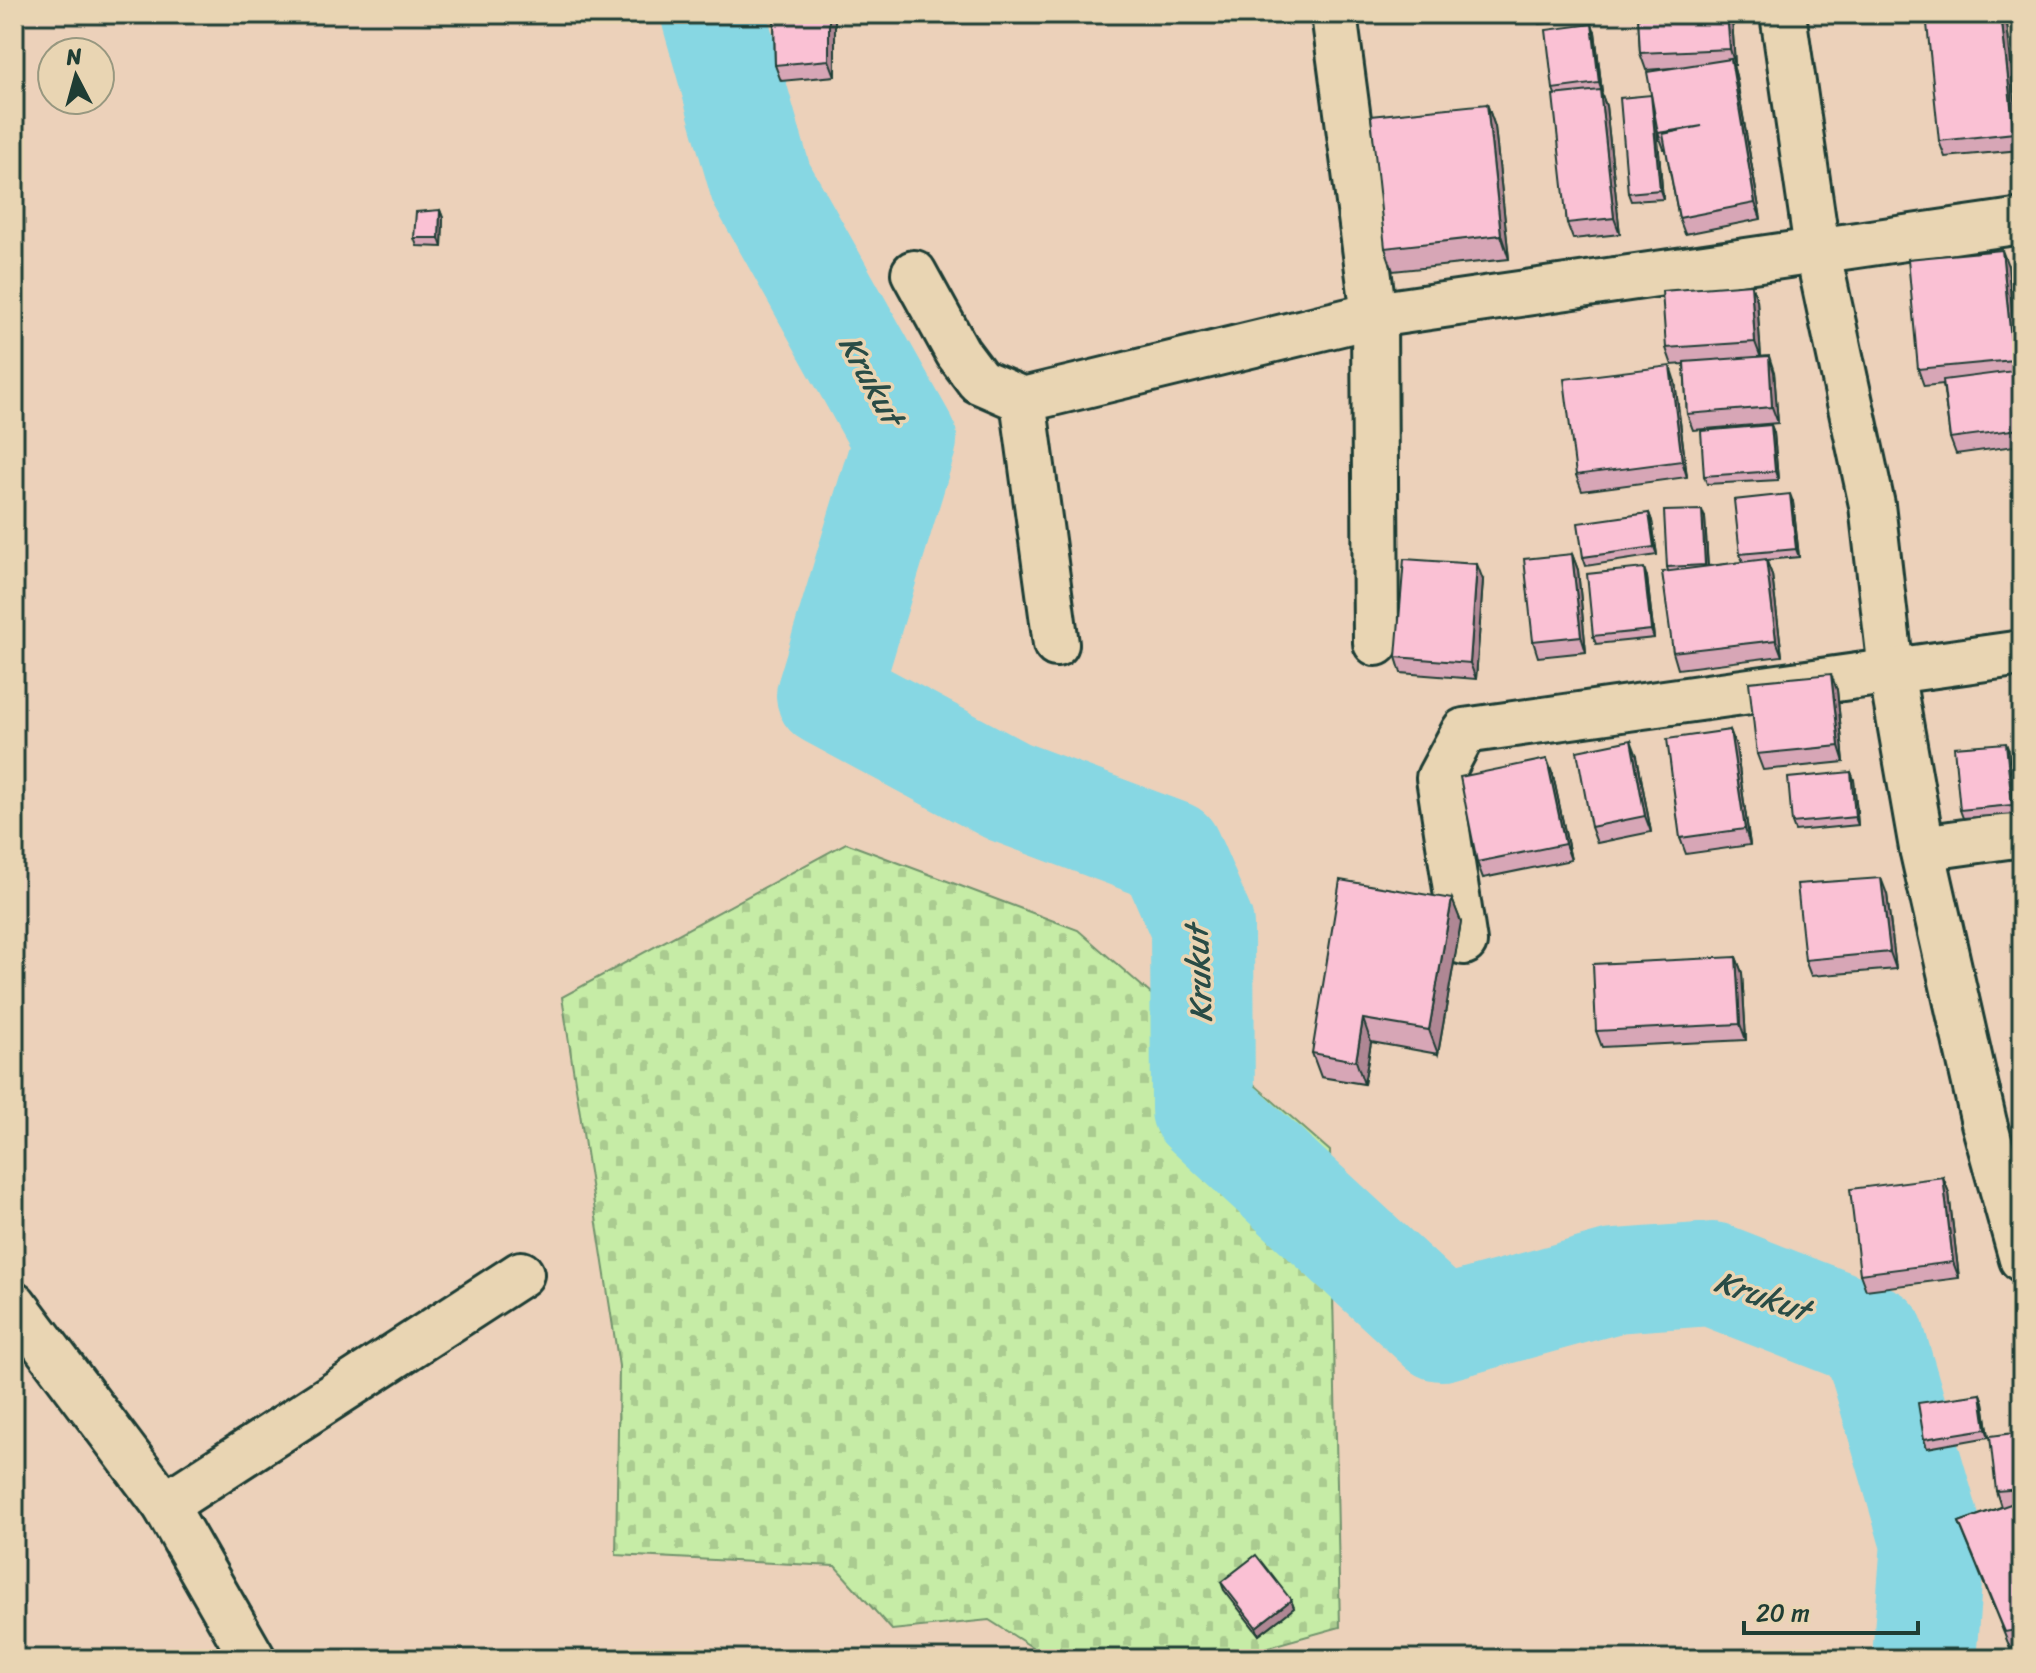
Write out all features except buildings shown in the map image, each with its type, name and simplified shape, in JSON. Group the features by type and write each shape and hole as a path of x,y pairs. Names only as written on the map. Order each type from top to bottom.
{"street":[{"path":"1334,14 1374,315 1376,643"},
{"path":"1783,14 1817,249 1872,505 1891,671 1922,848 1984,1123 2022,1259"},
{"path":"914,273 958,353 979,381 1023,400 1374,315 2022,221"},
{"path":"1023,400 1056,644"},
{"path":"1464,942 1439,778 1464,731 2022,653"},
{"path":"1922,848 2022,834"},
{"path":"165,1505 521,1274"},
{"path":"14,1304 165,1505 253,1659"}],"green space":[{"path":"846,843 1078,930 1330,1151 1340,1627 1225,1659 1051,1659 989,1620 892,1630 835,1566 616,1555 619,1366 562,997"}],"waterway":[{"name":"Krukut","path":"713,14 761,183 905,440 828,695 1007,791 1170,852 1202,926 1203,1109 1441,1329 1615,1281 1712,1274 1873,1337 1933,1543 1924,1659"}]}
